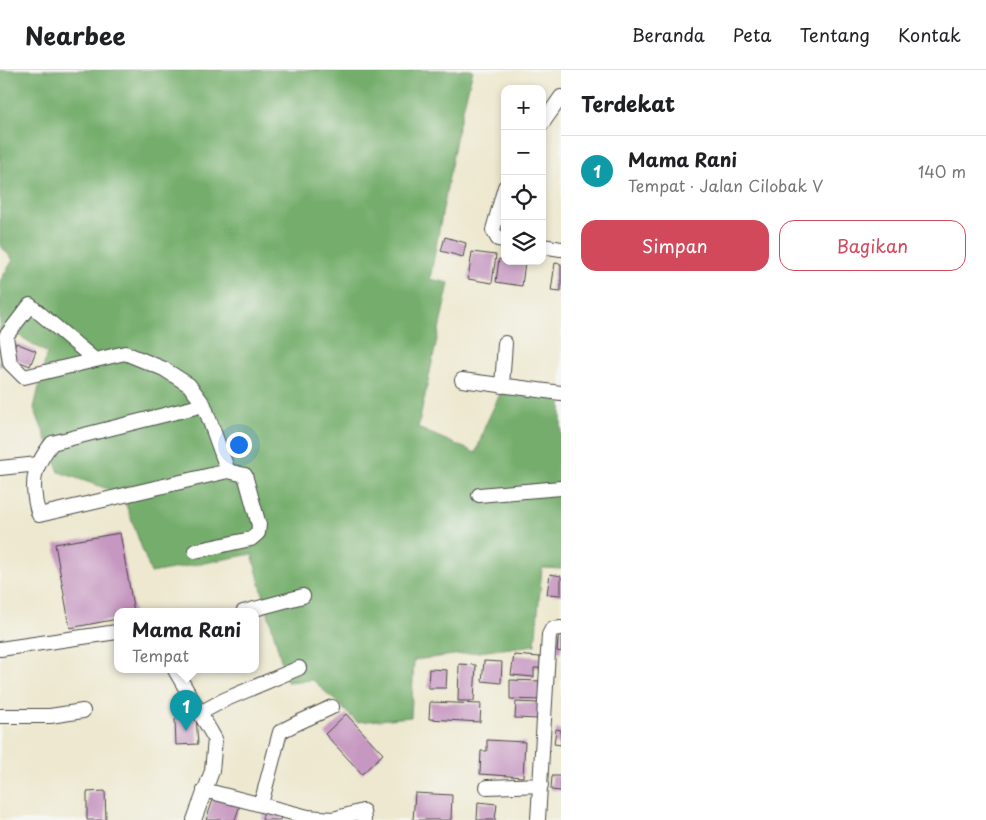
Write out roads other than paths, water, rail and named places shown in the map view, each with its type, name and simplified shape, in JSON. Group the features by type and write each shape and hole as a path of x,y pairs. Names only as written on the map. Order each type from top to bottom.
{"street":[{"path":"546,118 561,96"},
{"path":"501,201 493,230 498,239 501,239"},
{"path":"546,247 561,249"},
{"path":"95,360 30,305 6,336 10,363 24,377 125,353 164,369 189,385 204,405 228,471"},
{"path":"502,386 505,343"},
{"path":"462,380 561,394"},
{"path":"196,551 251,539 258,533 259,525 245,475 228,471 39,515 35,502 36,474 38,464 52,443 204,405"},
{"path":"0,468 38,464"},
{"path":"479,495 561,488"},
{"path":"259,608 303,596"},
{"path":"538,820 549,635 552,629 561,628"},
{"path":"0,650 114,632"},
{"path":"200,713 224,700 292,671"},
{"path":"177,673 215,739 212,771 194,820"},
{"path":"261,804 280,732 332,707"},
{"path":"0,716 50,716 83,710"},
{"path":"486,787 541,786"},
{"path":"204,790 308,817 333,819 363,811 364,820"}],"place":[{"name":"Mama Rani","path":"186,731"}]}
